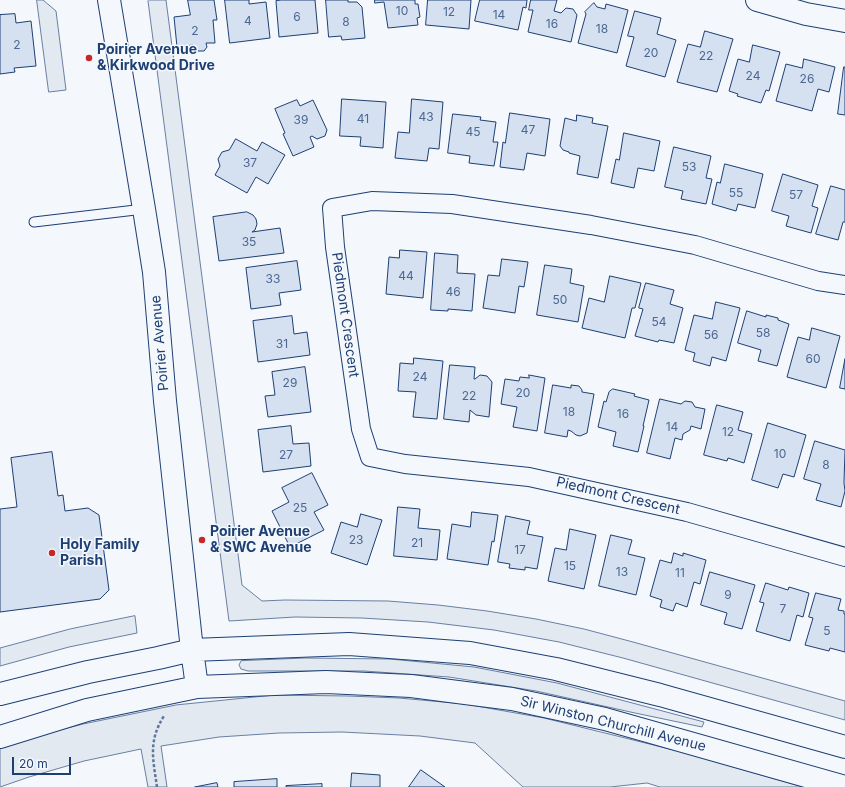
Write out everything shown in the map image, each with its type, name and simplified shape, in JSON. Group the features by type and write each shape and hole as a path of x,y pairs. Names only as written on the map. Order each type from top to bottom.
{"main road":[{"name":"Poirier Avenue","path":"110,0 154,272 165,401 197,687"},
{"path":"757,0 806,14 845,21"},
{"path":"0,694 88,672 192,650 348,644 470,653 556,669 653,693 845,747"},
{"name":"Sir Winston Churchill Avenue","path":"0,737 87,710 197,687 326,682 411,686 512,699 605,719 845,787"}],"street":[{"name":"Piedmont Crescent","path":"845,285 818,281 695,245 583,224 452,204 372,200 332,208 335,247 361,429 370,457 405,464 529,476 687,512 845,556"}],"lane":[{"path":"34,222 144,209"}],"path":[{"path":"157,787 152,758 153,747 155,735 164,716"}],"shaded area":[{"path":"37,0 43,0 56,11 66,90 49,92"},
{"path":"149,0 166,0 242,585 262,601 388,601 438,605 536,619 584,629 845,701 845,720 623,658 559,642 494,630 428,622 362,618 295,617 229,621"},
{"path":"135,616 137,633 69,647 0,666 0,648 70,629"},
{"path":"305,658 390,659 474,667 557,683 704,722 702,727 536,691 449,677 364,671 248,671 241,669 239,665 241,661"},
{"path":"275,695 399,698 465,704 544,718 682,752 803,787 660,787 647,783 610,787 523,787 475,743 420,736 342,732 279,733 219,737 161,746 167,787 148,787 141,749 84,761 0,787 0,748 40,735 83,724 176,705"}],"building":[{"path":"188,0 214,0 217,20 213,20 215,43 206,43 207,47 204,51 197,51 193,48 193,45 177,47 174,17 190,15"},
{"path":"225,0 249,0 249,4 266,2 270,38 230,43"},
{"path":"315,0 318,33 279,37 276,1"},
{"path":"326,0 348,0 348,2 357,2 362,7 365,38 342,40 341,36 329,37"},
{"path":"375,0 415,0 415,4 418,4 420,17 417,18 418,25 388,28 384,2 375,3"},
{"path":"428,0 471,0 469,29 426,25"},
{"path":"480,0 527,0 526,8 523,7 518,30 475,21"},
{"path":"531,0 557,0 554,11 561,13 566,8 573,9 577,15 571,42 528,32 533,10 529,10"},
{"path":"594,3 597,7 605,9 606,4 628,10 617,53 578,43 586,14 585,12"},
{"path":"635,11 661,18 657,34 676,40 665,77 626,66 634,37 628,36"},
{"path":"15,14 16,23 31,21 36,66 14,68 15,72 0,74 0,15"},
{"path":"705,31 733,39 717,92 677,82 688,44 700,47"},
{"path":"753,45 780,52 769,91 766,90 761,103 737,96 738,94 729,91 738,59 749,62"},
{"path":"804,59 835,67 829,92 818,89 812,111 776,101 786,64 802,68"},
{"path":"845,67 845,115 838,114"},
{"path":"342,99 386,102 383,148 360,146 361,137 340,136"},
{"path":"412,99 443,102 439,149 429,148 427,161 395,158 398,132 409,133"},
{"path":"297,100 300,106 313,100 327,130 325,136 317,139 312,136 310,137 314,147 293,156 283,134 285,133 275,109"},
{"path":"510,113 550,119 545,156 527,153 524,170 500,167 503,142 505,143"},
{"path":"453,114 481,117 480,120 496,122 493,142 498,142 494,166 469,163 470,156 448,153"},
{"path":"577,115 593,118 592,123 608,126 598,178 577,174 580,156 563,150 560,146 565,118 576,121"},
{"path":"624,133 660,141 654,171 638,168 634,188 611,183 616,159 619,160"},
{"path":"236,139 257,151 262,142 285,155 268,184 256,177 247,193 215,175 220,166 218,159 222,152 229,150"},
{"path":"674,147 711,156 706,178 712,179 706,204 681,199 683,191 665,187"},
{"path":"725,164 763,174 755,208 738,204 736,211 712,204 717,182 720,183"},
{"path":"783,174 818,185 812,206 818,208 811,233 786,226 789,216 772,211"},
{"path":"831,186 845,190 845,222 843,222 838,240 816,234"},
{"path":"247,212 253,215 256,219 257,224 255,230 252,232 280,228 284,253 219,261 213,217"},
{"path":"400,250 427,252 423,298 386,294 389,257 399,258"},
{"path":"435,253 458,255 457,273 475,274 472,311 448,309 448,311 431,310"},
{"path":"502,259 528,262 524,287 519,286 515,313 483,308 488,275 499,276"},
{"path":"297,261 301,290 279,293 281,305 251,309 246,268"},
{"path":"545,265 572,269 570,283 584,286 578,322 537,315"},
{"path":"610,276 641,283 635,308 632,308 625,338 582,328 589,298 604,302"},
{"path":"646,283 674,290 670,304 683,308 674,343 659,340 658,342 635,336 643,309 639,308"},
{"path":"716,302 740,308 726,361 712,357 710,366 693,361 695,353 685,350 694,315 712,319"},
{"path":"747,311 766,317 766,315 778,318 778,320 789,324 777,366 758,361 761,350 738,343"},
{"path":"292,316 294,334 307,332 310,355 258,362 253,321"},
{"path":"812,328 840,336 826,388 787,377 798,337 809,340"},
{"path":"414,358 443,361 437,419 413,417 416,392 398,391 400,363 413,364"},
{"path":"845,359 845,389 840,388"},
{"path":"450,365 475,367 474,379 480,375 487,376 492,382 489,417 476,415 470,410 469,422 444,419"},
{"path":"305,367 311,412 268,417 265,396 275,395 272,372"},
{"path":"529,375 545,378 537,431 513,427 517,407 501,404 505,379 519,381 520,377 529,378"},
{"path":"553,385 571,388 571,385 579,386 582,392 594,394 587,433 580,436 568,430 567,437 545,433"},
{"path":"613,389 635,394 634,396 649,400 638,452 613,446 616,432 598,427 604,401 606,402 609,392"},
{"path":"660,399 681,404 685,401 692,402 695,407 705,409 701,429 691,426 690,430 683,434 682,440 675,438 670,459 647,453"},
{"path":"717,405 743,412 738,430 752,434 744,463 728,458 727,461 704,455"},
{"path":"768,423 806,435 794,477 783,474 778,488 752,480"},
{"path":"291,426 293,444 309,443 311,466 263,472 258,430"},
{"path":"815,441 845,450 845,491 841,507 816,500 821,484 804,479"},
{"name":"Holy Family Parish","path":"52,452 58,496 63,495 65,511 88,508 99,515 109,590 100,599 0,612 0,509 17,507 11,458"},
{"path":"312,473 328,505 314,512 324,530 290,547 272,511 289,502 282,488"},
{"path":"398,507 420,509 418,528 440,530 437,560 394,556"},
{"path":"472,512 498,515 494,542 492,541 488,565 447,559 452,524 470,527"},
{"path":"361,514 382,520 367,565 331,553 341,522 357,527"},
{"path":"506,516 530,521 527,534 543,537 537,569 525,567 525,570 509,568 510,564 498,562"},
{"path":"570,529 596,535 584,589 548,581 555,548 566,550"},
{"path":"611,535 632,540 628,554 645,558 636,595 599,586"},
{"path":"674,553 683,556 683,553 706,560 700,584 694,582 687,607 676,603 673,611 660,607 662,600 650,596 660,560 671,563"},
{"path":"710,572 755,585 742,629 724,624 727,613 701,605"},
{"path":"766,583 788,590 789,587 809,593 803,617 797,615 790,641 756,631 764,603 760,602"},
{"path":"816,593 841,599 838,610 844,611 845,614 845,652 830,648 829,651 805,645 813,618 809,617"},
{"path":"421,770 445,787 409,787"},
{"path":"352,773 380,775 380,787 351,787"},
{"path":"277,779 277,787 234,787 234,782"},
{"path":"217,783 218,787 195,787"},
{"path":"322,784 322,787 286,787 286,786"}],"place":[{"name":"Poirier Avenue & Kirkwood Drive","path":"89,58"},
{"name":"Poirier Avenue & SWC Avenue","path":"202,540"},
{"name":"Holy Family Parish","path":"52,553"}]}
